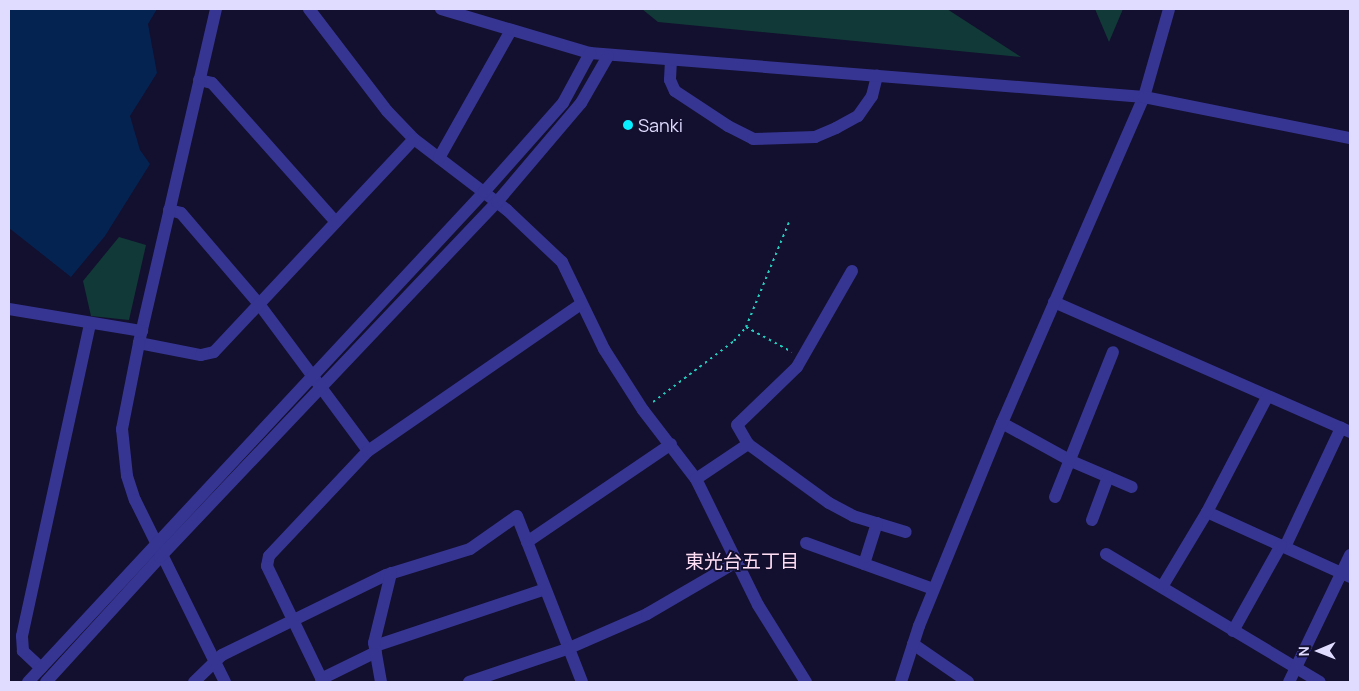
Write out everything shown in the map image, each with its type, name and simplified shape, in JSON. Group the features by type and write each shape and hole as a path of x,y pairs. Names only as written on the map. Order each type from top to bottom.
{"street":[{"path":"216,9 124,410 124,454 135,500 157,551 224,682"},
{"path":"309,9 387,111 414,139 497,202 562,262 604,349 643,410 696,479 771,628 806,682"},
{"path":"441,9 590,54 1144,98 1350,138"},
{"path":"901,682 933,589 1002,423 1144,98 1169,9"},
{"path":"439,158 511,30"},
{"path":"46,682 157,551 484,192 563,102 590,54"},
{"path":"28,682 322,388 497,202 582,103 608,56"},
{"path":"671,60 670,80 675,90 728,126 753,139 815,137 836,128 858,116 872,96 877,76"},
{"path":"199,80 212,83 336,222"},
{"path":"9,310 90,323 210,354 414,139"},
{"path":"169,210 182,213 259,304 368,451"},
{"path":"852,271 797,367 737,425 748,444 829,503 853,516 906,532"},
{"path":"1054,302 1346,430 1283,546 1233,630"},
{"path":"545,589 375,650 322,681 267,566 267,560 368,451 582,304"},
{"path":"41,668 23,651 22,636 90,323"},
{"path":"1055,497 1113,352"},
{"path":"1162,588 1207,512 1267,397"},
{"path":"1002,423 1071,461 1132,487"},
{"path":"527,542 671,444"},
{"path":"696,479 748,444"},
{"path":"1092,520 1108,477"},
{"path":"1207,512 1346,575"},
{"path":"194,682 214,660 292,620 392,573 470,548 517,516 567,650 582,682"},
{"path":"864,564 877,524"},
{"path":"806,543 933,589"},
{"path":"1106,554 1320,682"},
{"path":"1288,682 1346,575 1350,554"},
{"path":"469,682 567,650 647,614 738,561"},
{"path":"381,682 375,650 376,627 392,573"},
{"path":"913,644 968,682"}],"path":[{"path":"643,410 734,340 746,327 789,222"},
{"path":"746,327 802,358"}],"green space":[{"path":"642,9 947,9 1021,57 658,22"},
{"path":"1095,9 1123,9 1109,42"},
{"path":"119,237 146,245 129,320 91,316 83,281"}],"water":[{"path":"9,9 157,9 148,24 157,73 130,116 140,150 150,164 105,236 71,277 9,228"}],"place":[{"name":"Sanki","path":"628,125"}],"district":[{"name":"東光台五丁目","path":"742,562"}]}
